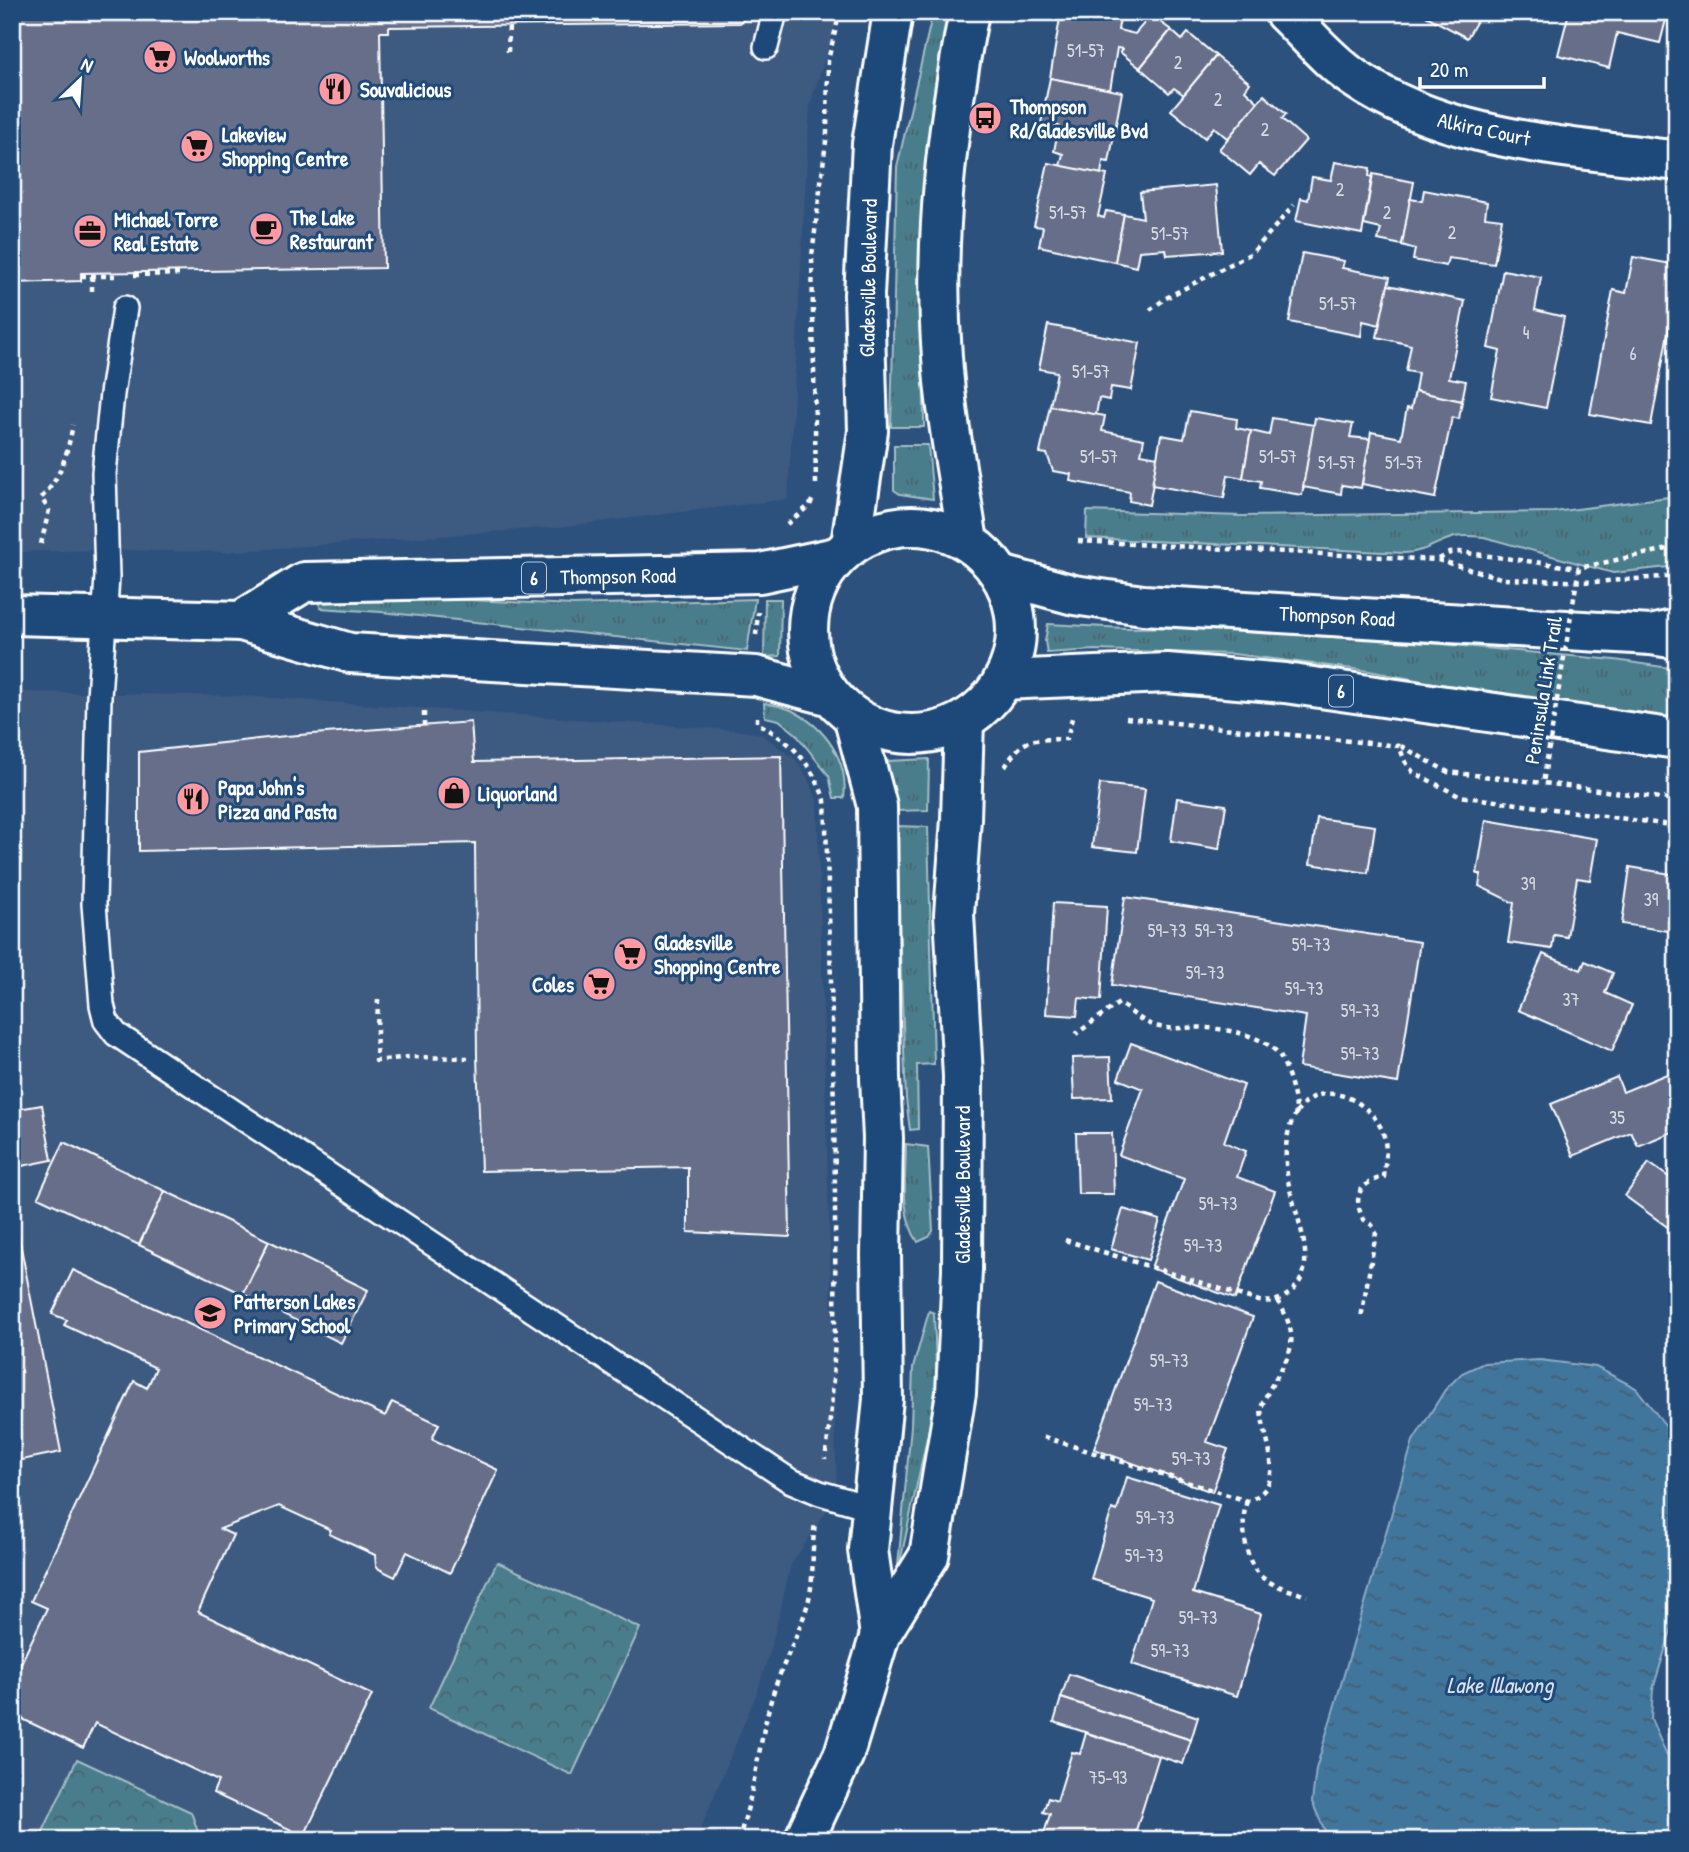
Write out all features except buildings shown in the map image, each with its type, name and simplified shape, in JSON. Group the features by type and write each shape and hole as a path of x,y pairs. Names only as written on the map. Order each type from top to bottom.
{"main road":[{"name":"Gladesville Boulevard","path":"844,551 868,431 864,295 872,144 893,12"},
{"path":"968,542 942,359 939,285 945,159 969,12"},
{"name":"Alkira Court","path":"1284,12 1344,71 1386,97 1433,119 1481,133 1677,161"},
{"name":"6","path":"12,615 241,621 349,653 756,676 842,706 880,729 909,734 937,731 964,720 987,703 1003,680 1013,654 1016,627 1012,600 1001,575 986,557 968,542 940,529 910,525 880,530 844,551"},
{"name":"Thompson Road","path":"241,621 304,582 760,573 844,551"},
{"path":"842,706 815,669 807,640 809,610 818,582 844,551"},
{"name":"Thompson Road","path":"1001,575 1074,595 1143,605 1668,634"},
{"name":"6","path":"1003,680 1167,673 1272,681 1677,739"},
{"name":"Gladesville Boulevard","path":"842,706 877,806 884,1337 883,1399 868,1550 880,1635"},
{"name":"Gladesville Boulevard","path":"804,1840 844,1754 880,1635 929,1556 956,1393 962,1270 963,1076 954,914 964,720"}],"lane":[{"path":"766,47 775,12"},
{"path":"125,308 104,473 107,577 99,696 94,904 102,1005 106,1021 116,1034 789,1479 820,1493 872,1508"}],"path":[{"path":"800,513 810,505 816,485 812,256 827,133 828,60 840,12"},
{"path":"508,52 509,26"},
{"path":"1150,310 1166,298 1252,253 1294,205"},
{"path":"92,276 92,298"},
{"path":"41,544 49,510 41,498 54,485 60,474 74,421"},
{"path":"1078,541 1438,560 1504,579 1594,582 1677,576"},
{"path":"1438,560 1450,553 1460,552 1579,568 1677,547"},
{"name":"Peninsula Link Trail","path":"1579,568 1543,783 1677,800"},
{"path":"756,643 759,607"},
{"path":"424,712 424,724"},
{"path":"1003,780 1005,767 1014,753 1028,740 1067,739 1073,714"},
{"path":"1114,717 1399,746 1448,772 1543,783"},
{"path":"738,1840 770,1704 782,1664 807,1606 813,1582 812,1541 826,1450 834,1367 834,1098 825,800 814,771 774,732 757,723"},
{"path":"1399,746 1413,772 1459,796 1677,826"},
{"path":"378,999 376,1061 409,1057 468,1058"},
{"path":"1076,1034 1119,1003 1143,1020 1161,1027 1208,1028 1244,1035 1269,1046 1283,1061 1296,1114"},
{"path":"1065,1240 1259,1301 1270,1303 1277,1300 1290,1292 1301,1280 1307,1261 1287,1172 1289,1130 1296,1114 1308,1100 1318,1096 1340,1095 1363,1106 1380,1127 1386,1148 1384,1177 1366,1183 1360,1190 1358,1200 1358,1209 1363,1219 1372,1225 1376,1233 1361,1318"},
{"path":"1277,1300 1291,1324 1293,1338 1278,1378 1261,1408 1271,1458 1270,1477 1264,1489 1247,1501 1244,1531 1253,1570 1275,1585 1307,1596"},
{"path":"1044,1437 1247,1501"},
{"path":"1210,1840 1221,1835"}],"shaded area":[{"path":"12,12 840,12 810,104 788,499 558,527 225,552 12,552"},
{"path":"17,692 242,696 735,730 761,734 796,760 807,777 817,800 837,1495 791,1565 771,1648 757,1692 696,1840 12,1840 12,1060 23,1060"}],"green space":[{"path":"933,12 953,12 923,249 924,427 891,427 897,167"},
{"path":"894,445 928,445 933,499 900,494 894,490"},
{"path":"1677,496 1677,566 1613,573 1473,536 1455,537 1419,551 1405,553 1086,538 1087,511 1242,516 1554,512"},
{"path":"319,593 574,605 755,599 747,651 381,612 320,608"},
{"path":"765,599 781,599 780,656 764,657"},
{"path":"1048,624 1320,633 1615,660 1677,669 1677,721 1573,709 1369,671 1233,654 1094,650 1047,653 1045,641"},
{"path":"764,703 791,710 824,735 843,771 844,798 834,798 829,776 795,733 779,720 765,717"},
{"path":"929,759 928,810 895,811 888,761"},
{"path":"895,826 928,827 934,1064 917,1065 918,1129 910,1130 906,1099"},
{"path":"906,1144 928,1147 933,1231 929,1237 918,1242 908,1220 906,1207"},
{"path":"929,1311 934,1313 937,1392 897,1576 911,1426 913,1368"},
{"path":"497,1562 640,1628 572,1775 429,1708"},
{"path":"77,1759 191,1812 198,1832 194,1840 39,1840"}],"water":[{"name":"Lake Illawong","path":"1540,1360 1596,1367 1636,1388 1677,1440 1677,1611 1653,1689 1651,1719 1677,1779 1677,1840 1329,1840 1312,1802 1316,1769 1413,1441 1445,1390 1462,1373 1484,1363"}],"place":[{"name":"Woolworths","path":"160,57"},
{"name":"Souvalicious","path":"335,89"},
{"name":"Thompson Rd/Gladesville Bvd","path":"985,118"},
{"name":"Lakeview Shopping Centre","path":"197,146"},
{"name":"The Lake Restaurant","path":"266,229"},
{"name":"Michael Torre Real Estate","path":"90,231"},
{"name":"Liquorland","path":"454,793"},
{"name":"Papa John's Pizza and Pasta","path":"193,799"},
{"name":"Gladesville Shopping Centre","path":"630,954"},
{"name":"Coles","path":"599,984"},
{"name":"Patterson Lakes Primary School","path":"210,1313"}]}
